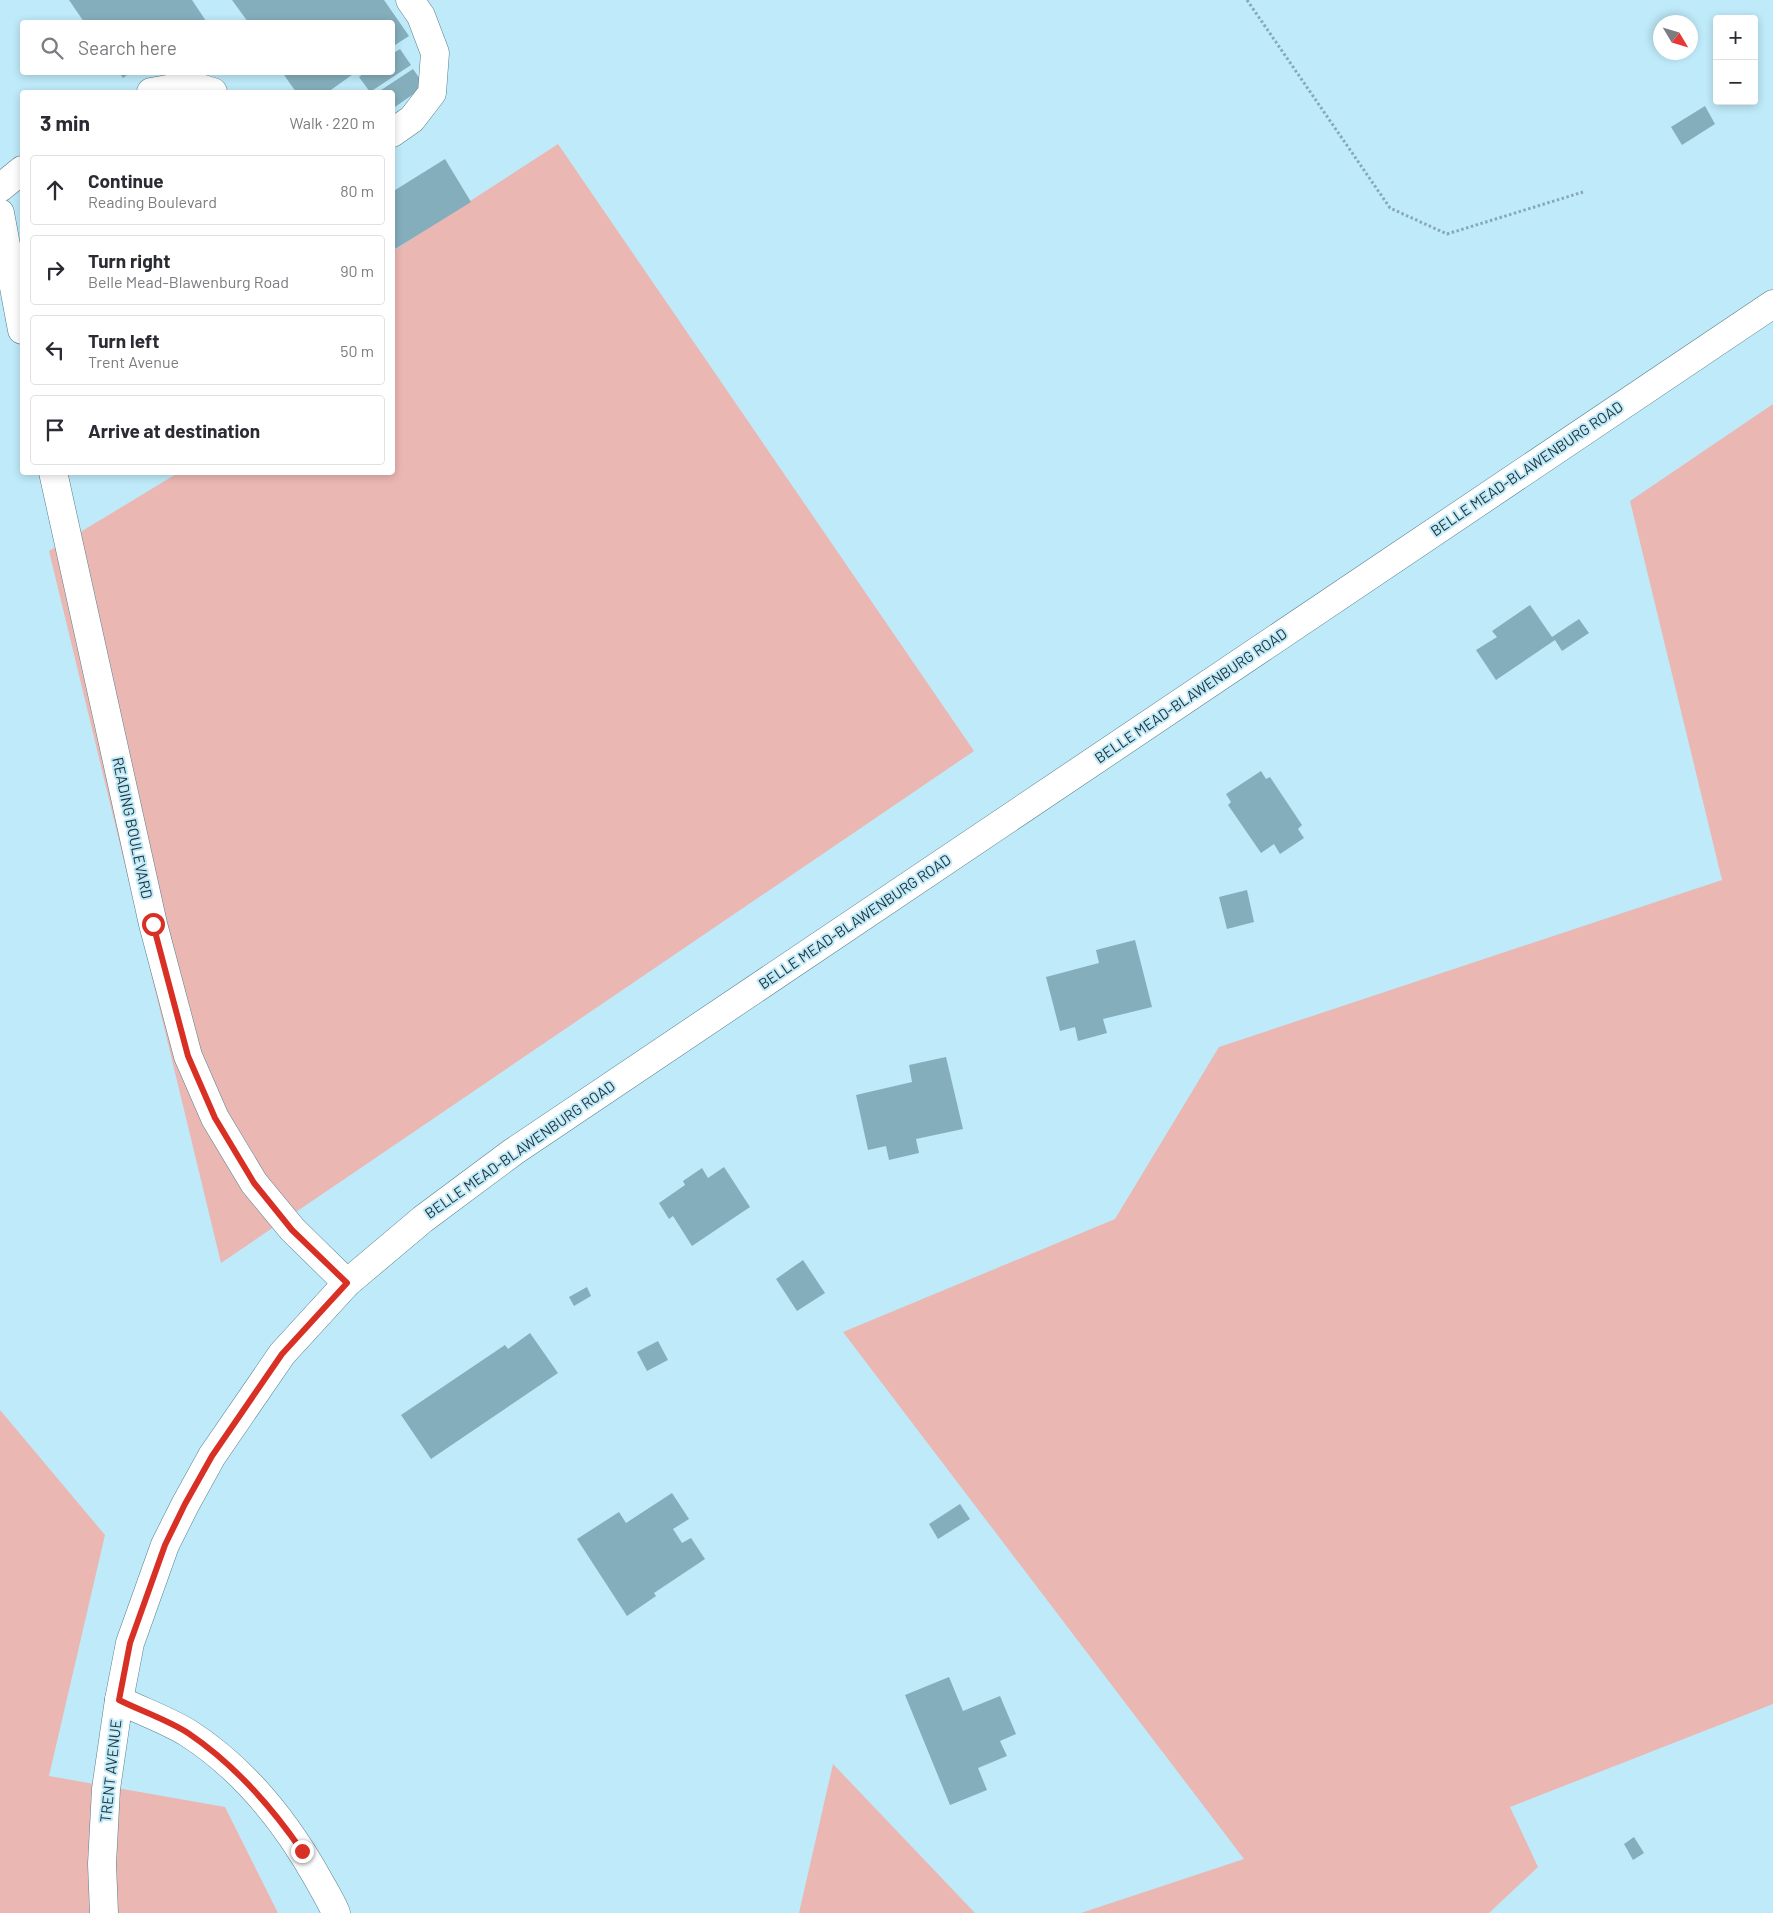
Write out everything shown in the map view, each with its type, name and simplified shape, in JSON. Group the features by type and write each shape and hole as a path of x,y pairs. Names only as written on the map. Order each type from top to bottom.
{"street":[{"path":"395,131 412,119 432,93 435,54 421,16 410,0"},
{"path":"163,90 190,85 206,90"},
{"path":"0,188 20,172"},
{"path":"0,213 20,319"},
{"name":"BELLE MEAD-BLAWENBURG ROAD","path":"119,1700 130,1643 165,1545 185,1504 212,1456 282,1354 347,1283 423,1219 513,1152 1773,304"},
{"name":"READING BOULEVARD","path":"54,475 153,924 188,1056 215,1118 254,1183 292,1230 347,1283"},
{"name":"TRENT AVENUE","path":"104,1913 102,1864 106,1788 119,1700 187,1732 221,1758 257,1792 302,1851 336,1913"}],"path":[{"path":"1247,0 1390,208 1447,234 1583,192"}],"shaded area":[{"path":"558,144 974,751 221,1263 49,551 175,475 395,475 395,250"},
{"path":"1773,404 1773,1704 1510,1807 1538,1867 1489,1913 1081,1913 1244,1859 843,1332 1115,1219 1219,1047 1722,880 1630,501"},
{"path":"0,1410 105,1535 49,1776 225,1807 278,1913 0,1913"},
{"path":"833,1764 975,1913 799,1913"}],"building":[{"path":"69,0 192,0 205,20 83,20"},
{"path":"232,0 384,0 409,36 395,45 395,20 247,20"},
{"path":"400,49 411,65 373,90 369,90 359,77 361,75 395,75 395,52"},
{"path":"413,69 425,86 395,107 395,90 381,90"},
{"path":"284,75 352,75 331,90 295,90"},
{"path":"1705,106 1715,124 1682,145 1671,127"},
{"path":"445,159 471,202 395,249 395,190"},
{"path":"1530,605 1552,637 1579,619 1589,633 1562,651 1555,640 1496,680 1476,650 1497,637 1492,631"},
{"path":"1261,771 1266,779 1270,777 1302,825 1298,829 1304,838 1280,854 1274,844 1261,853 1228,805 1231,802 1226,794"},
{"path":"1247,890 1254,922 1227,929 1219,897"},
{"path":"1135,940 1152,1007 1103,1019 1107,1033 1078,1041 1075,1027 1060,1031 1046,977 1099,963 1096,950"},
{"path":"946,1057 963,1129 916,1139 919,1153 889,1160 886,1146 868,1150 856,1095 912,1082 909,1065"},
{"path":"724,1167 750,1207 692,1246 673,1216 669,1219 659,1203 685,1185 683,1181 702,1168 708,1178"},
{"path":"803,1260 825,1293 797,1311 776,1279"},
{"path":"587,1287 591,1296 574,1306 569,1297"},
{"path":"530,1333 558,1373 431,1459 401,1415 505,1345 508,1349"},
{"path":"658,1341 668,1360 647,1371 637,1352"},
{"path":"672,1493 689,1519 673,1529 682,1543 691,1538 705,1559 654,1593 656,1596 627,1616 577,1539 619,1512 626,1523"},
{"path":"960,1504 970,1519 938,1539 929,1524"},
{"path":"949,1677 963,1711 1000,1696 1016,1734 1000,1741 1007,1756 978,1768 987,1790 950,1805 905,1695"},
{"path":"1634,1837 1644,1853 1633,1860 1624,1844"}],"route":[{"path":"153,924 188,1056 215,1118 254,1183 292,1230 347,1283 282,1354 212,1456 185,1504 165,1545 130,1643 119,1700 187,1732 221,1758 257,1792 302,1851"}]}
